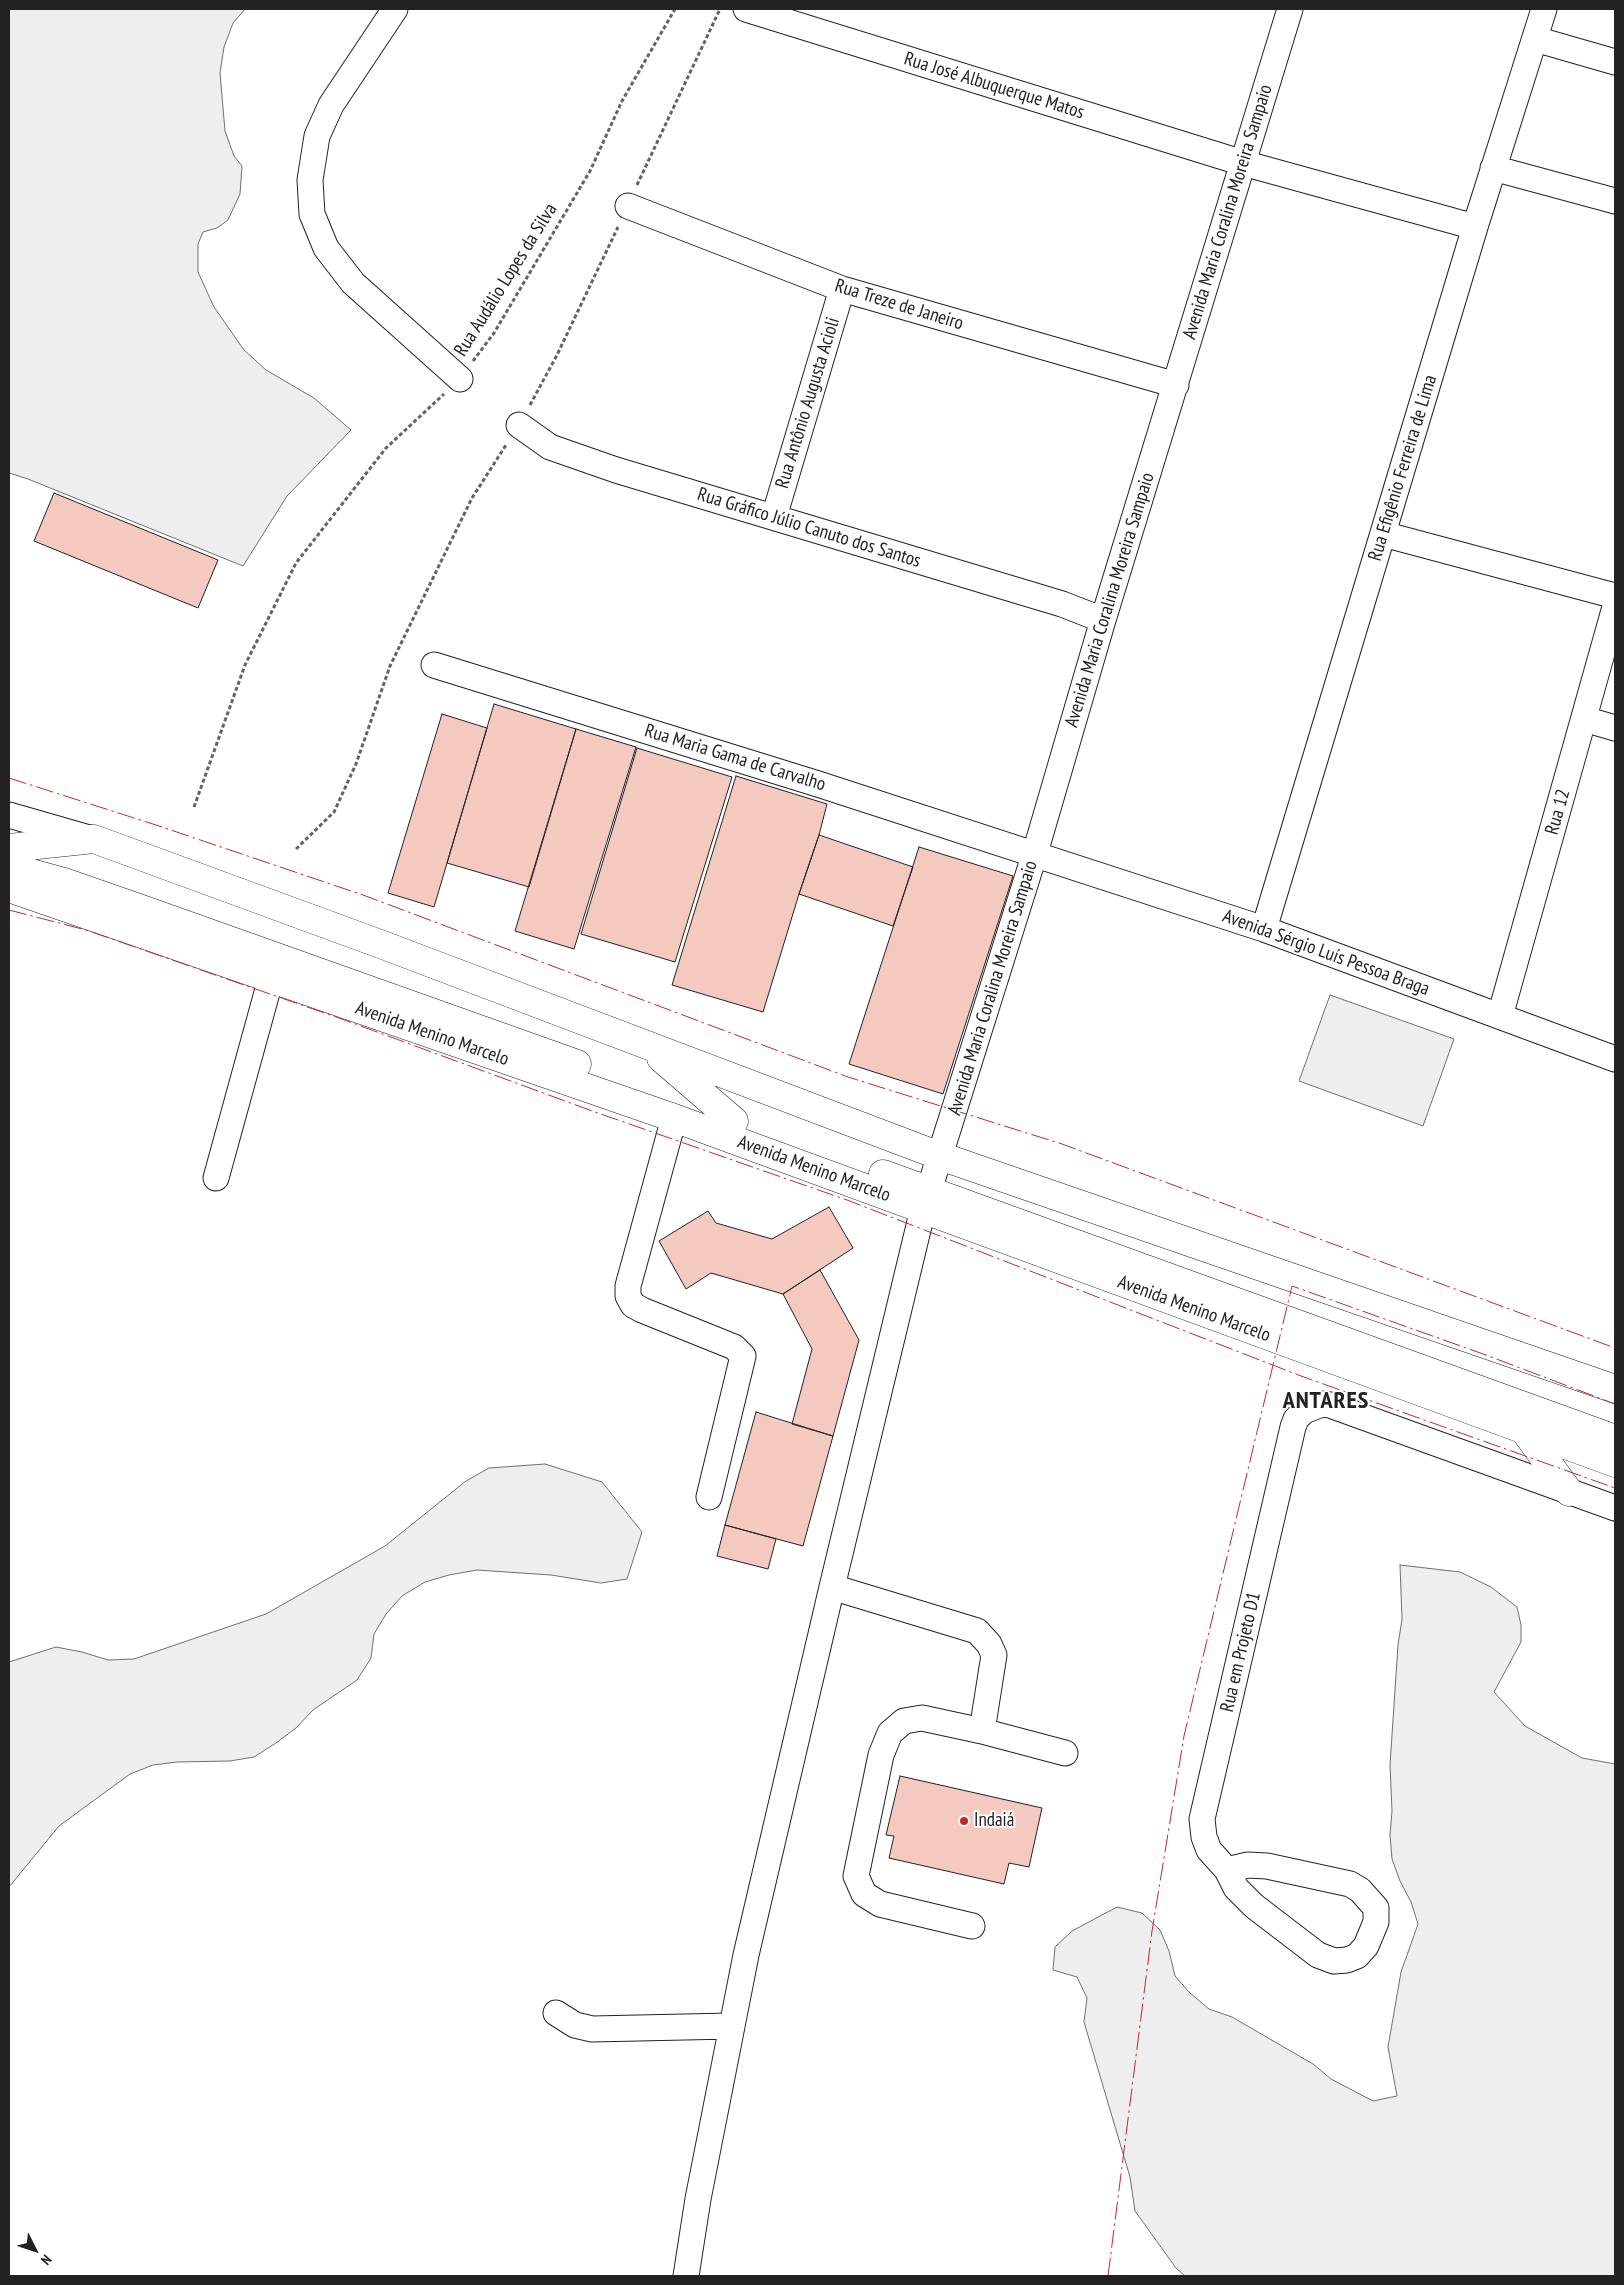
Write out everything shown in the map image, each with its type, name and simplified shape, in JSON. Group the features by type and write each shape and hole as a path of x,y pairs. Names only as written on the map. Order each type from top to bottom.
{"main road":[{"path":"9,848 94,840 309,918 940,1156 1615,1389"},
{"name":"Avenida Menino Marcelo","path":"10,886 64,882 734,1121 926,1200 1524,1430 1615,1463"},
{"name":"Avenida Menino Marcelo","path":"10,886 674,1118 926,1200 1615,1439"},
{"path":"647,1045 734,1121"},
{"path":"1524,1430 1568,1492"}],"street":[{"path":"395,9 331,104 317,136 310,180 312,214 326,248 353,283 460,379"},
{"name":"Rua José Albuquerque Matos","path":"746,9 1243,163 1475,226"},
{"name":"Avenida Maria Coralina Moreira Sampaio","path":"686,2276 731,2026 832,1587 926,1200 1035,853 1103,620 1290,9"},
{"name":"Rua Efigênio Ferreira de Lima","path":"1264,928 1475,226 1544,9"},
{"path":"1535,39 1615,62"},
{"path":"1493,168 1615,201"},
{"name":"Rua Treze de Janeiro","path":"628,206 842,289 1176,385"},
{"name":"Rua Antônio Augusta Acioli","path":"774,516 842,289"},
{"name":"Rua Gráfico Júlio Canuto dos Santos","path":"519,425 550,447 616,470 1062,604 1103,620"},
{"path":"1383,534 1615,596"},
{"name":"Rua 12","path":"1500,1016 1615,607"},
{"name":"Rua Maria Gama de Carvalho","path":"434,665 1035,853"},
{"path":"1584,719 1615,728"},
{"path":"9,815 94,840"},
{"name":"Avenida Sérgio Luís Pessoa Braga","path":"1035,853 1264,928 1615,1059"},
{"path":"216,1178 270,978"},
{"path":"674,1118 628,1286 628,1296 633,1305 642,1310 734,1347 743,1356 709,1497"},
{"name":"Rua em Projeto D1","path":"1227,1870 1248,1865 1267,1866 1350,1884 1370,1899 1376,1908 1376,1922 1372,1934 1366,1946 1352,1958 1334,1961 1318,1955 1254,1906 1236,1888 1227,1870 1209,1850 1204,1837 1202,1818 1296,1419 1304,1411 1322,1404 1330,1405 1568,1492"},
{"path":"1568,1492 1615,1508"},
{"path":"832,1587 977,1632 989,1644 994,1655 982,1731"},
{"path":"972,1926 880,1904 864,1894 856,1876 881,1755 890,1733 904,1721 922,1718 982,1731 1065,1753"},
{"path":"556,2013 575,2025 592,2029 731,2026"}],"path":[{"name":"Rua Audálio Lopes da Silva","path":"194,807 245,665 296,563 386,448 460,379 494,333 590,170 622,101 675,9"}],"shaded area":[{"path":"9,9 245,9 233,23 224,47 220,73 225,131 234,156 242,166 240,194 228,220 217,228 203,232 198,244 198,272 214,307 244,350 266,370 314,398 351,430 287,496 243,566 9,473"},
{"path":"1330,995 1454,1039 1423,1126 1299,1081"},
{"path":"545,1464 602,1482 642,1532 627,1579 601,1583 551,1575 477,1570 425,1582 402,1596 386,1614 374,1634 371,1658 357,1680 313,1710 296,1728 276,1743 254,1757 230,1761 177,1762 153,1765 130,1774 59,1826 9,1887 9,1662 56,1647 108,1660 134,1659 266,1614 385,1546 466,1481 489,1468"},
{"path":"1400,1565 1460,1572 1491,1587 1517,1607 1521,1625 1521,1642 1494,1692 1525,1726 1582,1758 1615,1764 1615,2276 1185,2276 1176,2268 1135,2211 1130,2177 1084,2022 1087,1998 1077,1977 1053,1970 1055,1947 1072,1931 1117,1907 1142,1913 1160,1930 1169,1951 1175,1976 1190,1993 1209,2009 1232,2017 1313,2064 1331,2079 1373,2101 1397,2096 1388,2047 1401,1972 1418,1924 1411,1902 1400,1881 1392,1859 1390,1835 1392,1811 1390,1765 1398,1645 1402,1619"}],"building":[{"path":"54,493 218,560 198,608 34,541"},
{"path":"494,704 576,729 529,887 447,863"},
{"path":"442,714 487,728 434,907 388,893"},
{"path":"576,729 636,747 574,949 515,931"},
{"path":"637,748 732,777 675,962 581,934"},
{"path":"736,776 827,804 763,1012 672,985"},
{"path":"819,835 913,867 893,926 799,894"},
{"path":"919,847 1013,876 943,1094 849,1064"},
{"path":"829,1207 853,1248 783,1294 711,1273 686,1289 659,1241 708,1211 716,1223 772,1239"},
{"path":"820,1270 859,1340 833,1436 792,1424 812,1349 783,1294"},
{"path":"756,1412 833,1436 803,1546 725,1525"},
{"path":"725,1525 776,1539 768,1569 717,1556"},
{"name":"Indaiá","path":"900,1776 1042,1808 1029,1867 1009,1863 1004,1884 889,1858 894,1836 886,1835"}],"power":[{"path":"9,778 156,825 363,895 848,1077 1062,1144 1615,1348"},
{"path":"9,910 86,930 339,1018 595,1112 847,1200 1301,1376 1615,1488"},
{"path":"1108,2276 1152,1931 1184,1736 1292,1286 1486,1355 1615,1404"}],"place":[{"name":"Indaiá","path":"964,1821"}],"district":[{"name":"ANTARES","path":"1326,1401"}]}
